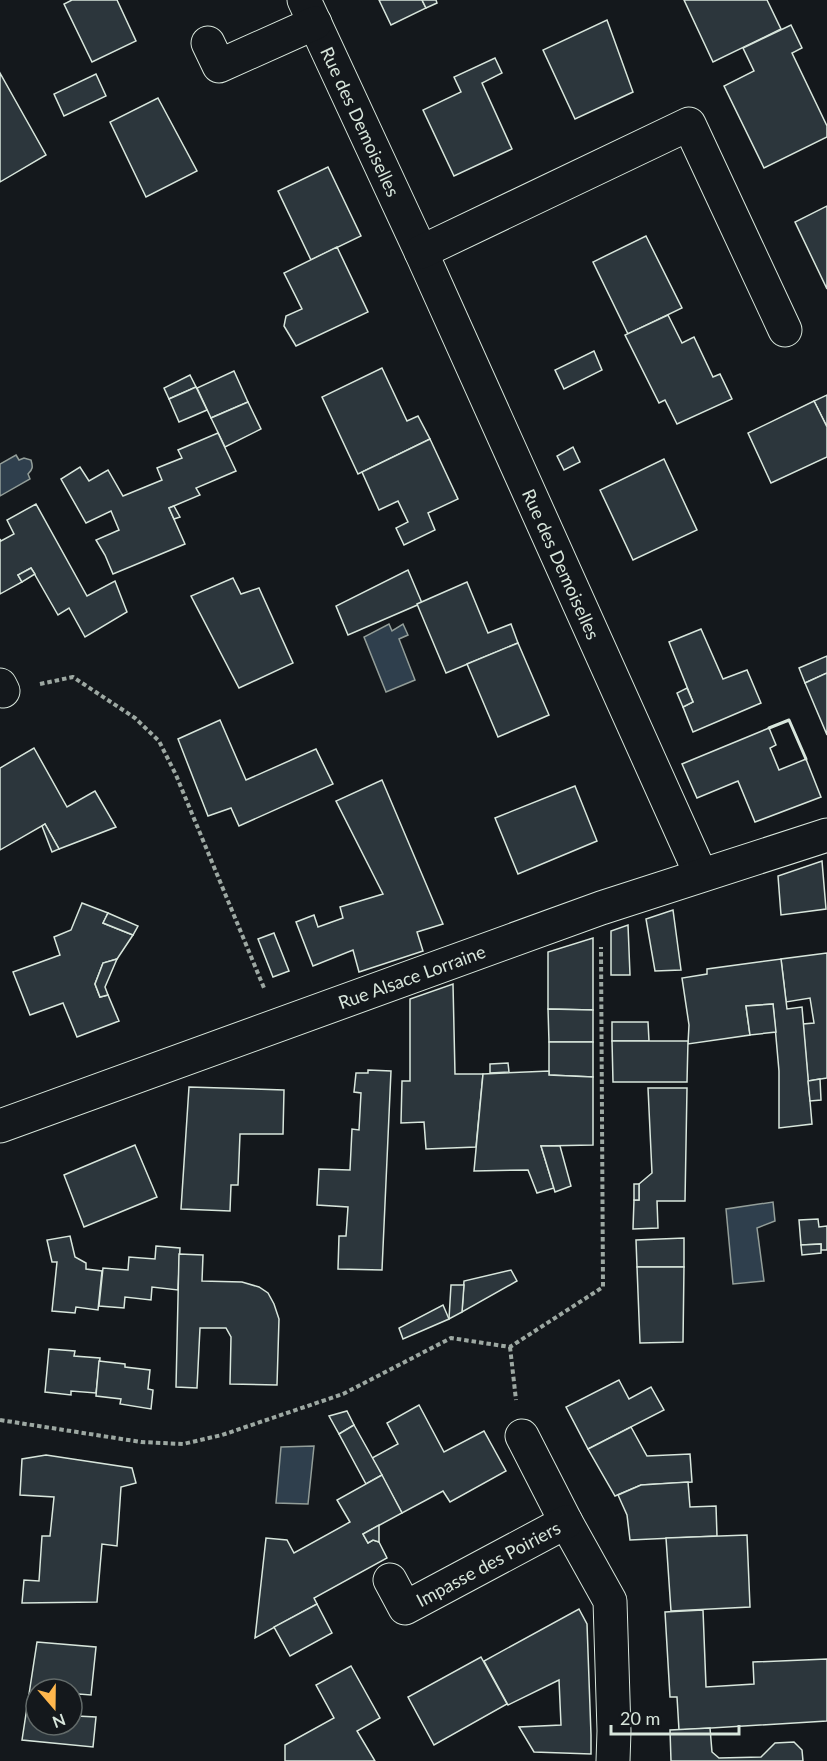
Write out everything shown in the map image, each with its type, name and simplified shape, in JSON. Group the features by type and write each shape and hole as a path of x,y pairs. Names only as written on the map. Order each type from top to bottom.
{"street":[{"name":"Rue des Demoiselles","path":"208,43 219,66 310,11 701,875"},
{"path":"421,252 689,124 785,330"},
{"name":"Rue Alsace Lorraine","path":"0,1126 601,908 827,835"},
{"name":"Impasse des Poiriers","path":"522,1436 610,1601 613,1761"},
{"name":"Impasse des Poiriers","path":"390,1580 405,1608 566,1522"}],"path":[{"path":"2,688 73,677 135,718 159,741 176,775 280,1025"},
{"path":"0,1420 141,1442 183,1444 222,1436 343,1394 451,1338 510,1347 603,1287 601,908"},
{"path":"510,1347 522,1436"}],"water":[{"path":"16,455 19,460 24,458 31,460 32,468 28,474 30,479 0,496 0,464"},
{"path":"389,624 392,631 403,624 408,635 399,639 415,680 386,692 364,637"},
{"path":"773,1202 775,1221 757,1228 764,1281 733,1284 726,1209"},
{"path":"314,1446 308,1504 276,1503 281,1447"}],"building":[{"path":"72,0 117,0 136,41 92,62 64,4"},
{"path":"379,0 422,0 426,8 391,25"},
{"path":"422,0 436,0 437,3 426,8"},
{"path":"684,0 767,0 781,29 713,62"},
{"path":"607,20 633,92 575,119 543,50"},
{"path":"791,25 802,48 792,53 827,126 827,137 764,168 724,86 754,71 743,48"},
{"path":"495,58 502,73 482,83 512,149 454,176 423,110 461,92 454,77"},
{"path":"0,73 46,155 0,182"},
{"path":"96,74 106,96 64,116 54,94"},
{"path":"158,98 197,171 146,197 110,122"},
{"path":"328,167 361,236 311,260 278,191"},
{"path":"827,206 827,289 795,222"},
{"path":"646,236 682,308 628,334 593,262"},
{"path":"337,247 368,312 296,346 284,326 286,316 302,309 284,273"},
{"path":"668,315 682,343 694,337 713,377 720,374 732,399 677,424 665,400 659,403 625,335"},
{"path":"594,351 602,370 564,389 555,370"},
{"path":"382,368 407,421 418,416 430,439 358,474 322,397"},
{"path":"234,371 248,402 211,418 197,388"},
{"path":"190,375 196,387 169,399 164,388"},
{"path":"196,387 207,410 179,422 169,399"},
{"path":"827,395 827,427 814,401"},
{"path":"814,401 827,427 827,457 771,483 748,433"},
{"path":"248,402 261,429 225,447 211,418"},
{"path":"218,433 236,471 196,488 200,495 169,508 185,544 113,574 96,540 119,530 111,511 86,523 61,479 80,467 89,481 108,470 123,496 162,480 157,468 182,458 178,450"},
{"path":"430,439 458,499 428,513 435,530 404,545 396,528 408,522 398,501 379,510 362,472"},
{"path":"573,447 580,462 564,470 557,456"},
{"path":"664,459 697,530 633,560 600,490"},
{"path":"36,504 87,596 115,581 127,612 85,637 69,608 58,615 31,568 18,575 22,582 0,594 0,539 1,541 14,534 7,520"},
{"path":"174,506 180,517 174,519 169,508"},
{"path":"31,568 35,574 22,582 18,575"},
{"path":"408,570 422,603 348,635 336,606"},
{"path":"233,578 241,594 259,588 293,663 239,688 191,596"},
{"path":"467,582 488,633 511,624 518,643 446,673 417,604"},
{"path":"701,629 723,679 747,670 761,703 693,732 683,707 693,702 669,642"},
{"path":"518,643 549,715 498,737 467,664"},
{"path":"827,656 827,673 805,683 799,668"},
{"path":"827,673 827,735 805,683"},
{"path":"687,688 693,702 683,707 677,693"},
{"path":"220,720 246,780 316,749 333,784 239,826 231,808 208,816 178,739"},
{"path":"769,728 776,745 770,748 779,770 806,759 821,797 755,822 738,781 697,798 682,764"},
{"path":"34,748 67,807 95,791 116,827 59,849 45,824 0,850 0,768"},
{"path":"382,780 443,924 417,932 423,951 359,972 353,950 313,966 296,922 314,915 318,927 343,918 340,907 383,894 336,801"},
{"path":"575,786 597,841 518,874 495,818"},
{"path":"45,824 59,849 52,852 42,826"},
{"path":"822,861 826,909 781,915 778,876"},
{"path":"82,903 108,913 103,923 133,935 117,959 103,963 95,984 100,997 108,995 119,1021 77,1037 63,1003 30,1015 13,972 60,955 54,937 71,930"},
{"path":"673,910 681,970 655,971 646,919"},
{"path":"108,913 138,926 133,935 103,923"},
{"path":"628,925 630,975 611,975 611,931"},
{"path":"274,933 289,971 273,977 258,939"},
{"path":"593,938 593,1010 548,1009 548,952"},
{"path":"827,953 827,1078 808,1081 803,1024 814,1023 810,998 786,1002 781,959"},
{"path":"117,959 105,987 108,995 100,997 95,984 103,963"},
{"path":"781,959 787,1009 802,1007 812,1124 779,1128 779,1071 773,1004 746,1006 750,1035 688,1044 689,1025 682,978 707,974 707,969"},
{"path":"453,984 455,1074 483,1074 476,1147 426,1149 424,1122 401,1123 402,1081 410,1081 410,999"},
{"path":"773,1004 776,1032 750,1035 746,1006"},
{"path":"548,1009 593,1010 593,1042 549,1042"},
{"path":"612,1022 648,1022 649,1041 612,1041"},
{"path":"612,1041 688,1041 687,1082 613,1082"},
{"path":"549,1042 593,1042 593,1077 549,1075"},
{"path":"508,1063 509,1072 490,1073 490,1064"},
{"path":"368,1070 391,1071 382,1270 338,1269 339,1236 346,1236 348,1207 317,1205 319,1169 350,1170 352,1129 359,1130 361,1093 354,1092 356,1073 368,1073"},
{"path":"549,1071 549,1075 593,1077 593,1145 541,1146 554,1188 537,1193 528,1170 474,1171 483,1074"},
{"path":"820,1079 821,1100 810,1101 808,1081"},
{"path":"189,1087 284,1090 283,1134 240,1134 238,1185 231,1185 230,1211 181,1209"},
{"path":"648,1088 687,1088 685,1201 657,1201 658,1228 633,1229 634,1200 639,1200 639,1184 652,1173"},
{"path":"135,1145 157,1197 84,1227 64,1175"},
{"path":"541,1146 560,1146 571,1186 555,1192"},
{"path":"634,1184 639,1184 639,1200 634,1200"},
{"path":"818,1219 819,1227 827,1226 827,1250 821,1250 821,1244 801,1245 799,1220"},
{"path":"70,1236 75,1257 86,1263 86,1269 102,1271 98,1310 76,1307 75,1313 52,1311 57,1262 52,1262 47,1240"},
{"path":"684,1238 684,1267 637,1267 636,1240"},
{"path":"821,1244 821,1253 802,1255 801,1245"},
{"path":"156,1246 180,1248 178,1290 152,1287 151,1300 125,1297 124,1308 99,1306 103,1268 128,1270 129,1257 155,1259"},
{"path":"179,1254 203,1255 202,1281 242,1282 259,1287 268,1293 279,1319 277,1385 230,1384 231,1337 226,1328 200,1328 197,1388 176,1387"},
{"path":"637,1267 684,1267 683,1342 640,1343"},
{"path":"511,1270 517,1281 462,1312 464,1281"},
{"path":"451,1285 464,1285 462,1312 449,1319"},
{"path":"443,1305 449,1319 403,1339 399,1328"},
{"path":"49,1349 75,1351 74,1356 100,1358 96,1393 71,1391 71,1395 45,1392"},
{"path":"99,1361 150,1370 148,1389 153,1390 151,1409 120,1404 121,1399 96,1396"},
{"path":"619,1380 629,1399 651,1387 664,1410 588,1449 566,1407"},
{"path":"419,1405 444,1452 484,1431 506,1471 450,1502 443,1491 402,1513 372,1458 398,1444 387,1423"},
{"path":"347,1411 354,1425 339,1434 329,1416"},
{"path":"354,1425 382,1475 366,1484 339,1434"},
{"path":"631,1427 647,1456 690,1454 692,1482 641,1485 615,1496 588,1449"},
{"path":"46,1455 132,1468 136,1483 121,1487 117,1546 102,1544 97,1602 22,1603 24,1580 39,1581 42,1536 50,1536 54,1497 20,1495 22,1459"},
{"path":"382,1475 402,1513 363,1534 368,1543 373,1540 379,1542 387,1558 314,1598 317,1604 255,1638 266,1538 287,1540 294,1553 350,1522 337,1500"},
{"path":"688,1482 690,1507 716,1506 717,1536 630,1540 627,1515 618,1495 641,1485"},
{"path":"379,1525 379,1542 373,1540 368,1543 363,1534"},
{"path":"747,1535 750,1607 671,1611 666,1538"},
{"path":"317,1604 332,1633 290,1656 274,1627"},
{"path":"579,1609 587,1624 591,1754 534,1752 519,1727 561,1725 559,1680 508,1705 484,1661"},
{"path":"703,1610 706,1687 754,1684 753,1662 827,1659 827,1721 679,1730 677,1697 670,1697 665,1612"},
{"path":"37,1642 96,1647 91,1695 84,1694 84,1677 32,1677"},
{"path":"481,1657 507,1704 434,1745 408,1697"},
{"path":"351,1666 380,1718 357,1731 375,1761 285,1761 285,1745 334,1718 316,1685"},
{"path":"84,1716 96,1717 93,1747 22,1740 24,1727 24,1737 84,1737"},
{"path":"710,1728 712,1752 719,1758 761,1757 775,1743 794,1742 802,1750 803,1761 671,1761 670,1730"}],"wall":[{"path":"769,728 789,720 806,759"}]}
